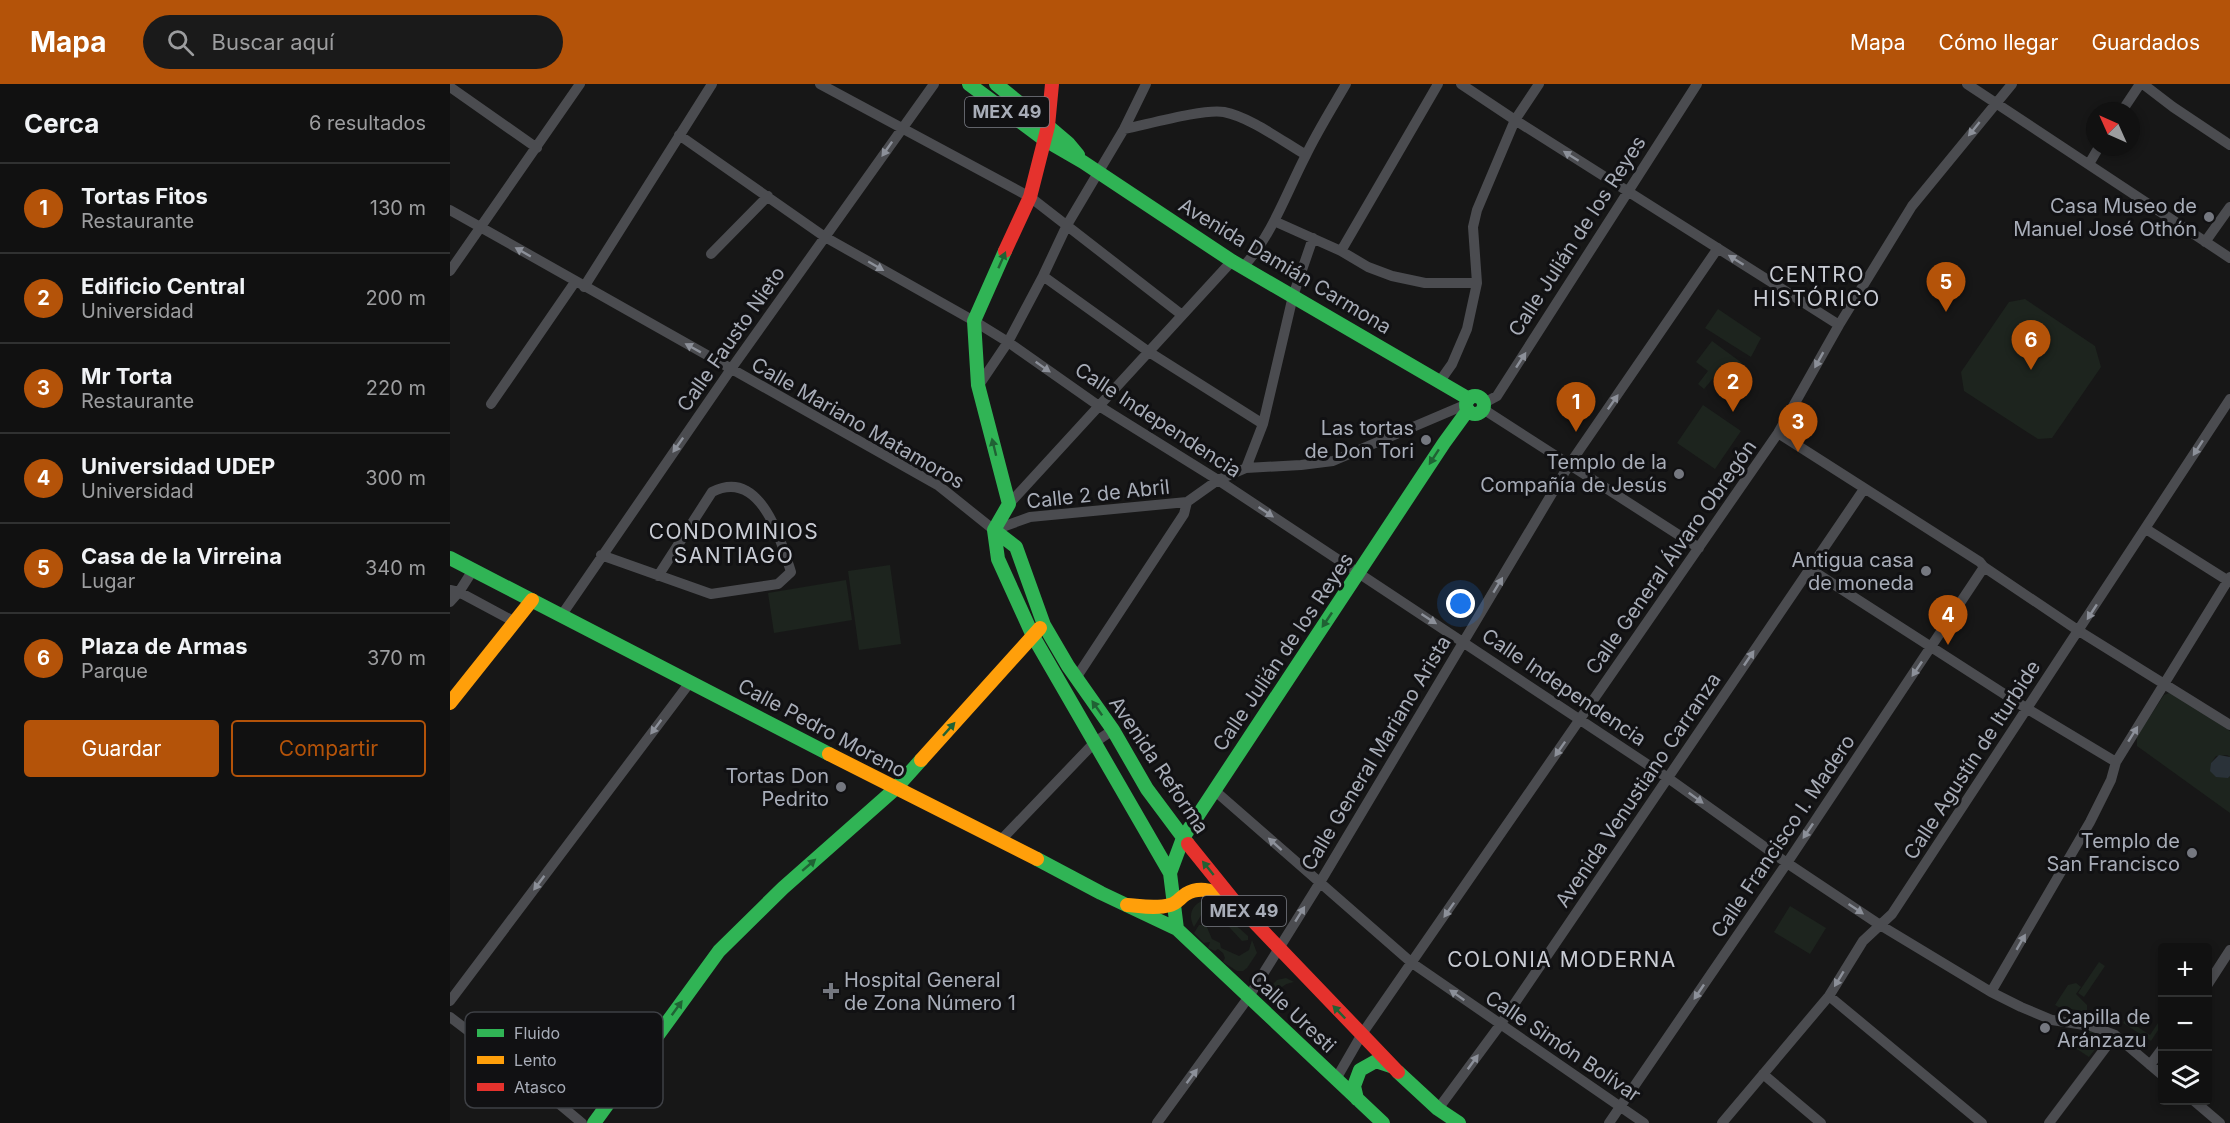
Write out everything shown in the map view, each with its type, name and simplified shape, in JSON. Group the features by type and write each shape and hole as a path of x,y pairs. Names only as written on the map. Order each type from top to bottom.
{"main road":[{"name":"Avenida Damián Carmona","path":"969,84 1047,133 1068,143 1083,162 1097,172 1238,264 1440,381 1468,404"},
{"name":"Avenida Damián Carmona","path":"996,84 1047,133"},
{"path":"994,530 1009,504 978,385 974,321 1030,197 1047,133 1052,84"},
{"path":"1468,404 1477,413 1483,406"},
{"name":"Calle Julián de los Reyes","path":"1177,928 1170,873 1183,838 1468,404"},
{"name":"Avenida Reforma","path":"994,530 1016,547 1044,625 1072,672 1113,730 1147,789 1183,838 1234,901 1392,1066 1438,1109 1459,1123"},
{"name":"Avenida Reforma","path":"994,530 998,559 1033,636 1170,873"},
{"name":"Calle Pedro Moreno","path":"450,558 691,681 895,789 1177,928"},
{"path":"451,699 532,600"},
{"path":"663,1028 719,951 783,888 895,789 1044,625"},
{"path":"1127,905 1152,907 1173,905 1182,896 1198,888 1210,890 1234,901"},
{"name":"Calle Uresti","path":"1177,928 1248,998 1383,1123"},
{"path":"1358,1099 1354,1083 1361,1068 1376,1061 1392,1066"},
{"path":"594,1123 605,1108"},
{"path":"1438,1109 1448,1123"}],"street":[{"path":"450,271 580,84"},
{"path":"491,404 579,284 712,84"},
{"path":"820,84 1030,197 1182,315"},
{"name":"Calle Fausto Nieto","path":"561,616 731,369 934,84"},
{"path":"978,385 1008,342 1067,225 1124,129 1146,84"},
{"path":"1009,504 1182,315 1238,264 1256,252 1346,84"},
{"path":"1341,251 1438,84"},
{"path":"1461,84 1839,325"},
{"path":"1440,381 1452,364 1467,329 1477,283 1473,227 1477,210 1515,120 1539,84"},
{"name":"Calle Julián de los Reyes","path":"1483,406 1497,396 1697,84"},
{"path":"1967,84 2230,258"},
{"name":"Calle General Álvaro Obregón","path":"1336,1078 1362,1034 1778,433 1839,325 1912,206 2012,84"},
{"path":"2129,102 2142,84 2230,145"},
{"path":"450,87 537,148"},
{"path":"1124,129 1221,111 1238,116 1306,155"},
{"name":"Calle Independencia","path":"679,135 825,237 1008,342 1099,406 1218,480 1668,778 1787,863 1880,925 1992,992 2052,1020 2091,1026 2115,1035 2158,1071"},
{"path":"2089,164 2094,156"},
{"path":"711,254 768,196"},
{"path":"2205,242 2230,207"},
{"name":"Calle Mariano Matamoros","path":"450,210 939,486 994,530"},
{"path":"1274,221 1341,251 1368,267 1392,276 1425,283 1477,283"},
{"path":"1313,238 1293,296 1263,424 1246,468 1333,461 1468,404"},
{"name":"Calle General Mariano Arista","path":"1157,1123 1248,998 1569,465 1718,249"},
{"path":"1043,276 1149,352 1263,424"},
{"name":"Calle Agustín de Iturbide","path":"1722,1123 1829,996 1863,941 1892,914 2230,399"},
{"path":"1483,406 1569,465 1699,548"},
{"path":"1778,433 1980,562 1984,567 2079,631 2230,725"},
{"name":"Calle 2 de Abril","path":"994,530 1030,517 1187,502 1218,480 1246,468"},
{"path":"601,555 658,576 711,594 778,584 791,572 778,532 754,494 734,486 723,486 712,492 658,576"},
{"name":"Avenida Venustiano Carranza","path":"1438,1109 1500,1025 1864,489"},
{"path":"1072,672 1184,514 1187,502"},
{"path":"1992,992 2090,822 2111,780 2116,762 2229,580 2146,529"},
{"name":"Calle Francisco I. Madero","path":"1609,1123 1787,863 1984,567"},
{"path":"450,602 454,591 473,570"},
{"path":"1810,570 2026,708 2116,762"},
{"path":"454,591 515,622"},
{"path":"450,1001 691,681"},
{"path":"1001,840 1095,742 1113,730"},
{"name":"Calle Simón Bolívar","path":"1214,790 1318,884 1412,963 1644,1123"},
{"path":"2212,978 2230,950"},
{"path":"1829,996 1982,1123"},
{"path":"450,1017 465,1028"},
{"path":"2049,1123 2115,1035"},
{"path":"2151,1065 2162,1051"},
{"path":"1763,1074 1821,1123"},
{"path":"2198,1105 2220,1123"},
{"path":"564,1108 582,1123"}],"shaded area":[{"path":"2025,299 2095,346 2101,367 2052,438 2038,439 1964,391 1961,372 2009,302"},
{"path":"1718,309 1761,338 1751,357 1705,328"},
{"path":"1712,341 1742,363 1726,384 1715,376 1704,389 1698,384 1708,371 1696,362"},
{"path":"1703,405 1741,431 1715,469 1677,443"},
{"path":"890,565 901,644 859,650 848,571"},
{"path":"846,580 852,620 774,633 768,593"},
{"path":"2169,693 2230,731 2230,757 2216,756 2211,763 2228,778 2230,776 2230,813 2137,746 2137,736 2164,695"},
{"path":"2219,755 2230,757 2230,776 2228,778 2216,777 2210,771 2211,763"},
{"path":"1202,901 1216,904 1203,912 1194,927 1191,919 1192,912 1195,906"},
{"path":"1216,906 1223,908 1224,915 1248,936 1248,940 1242,941 1220,917 1215,917 1212,913"},
{"path":"1790,906 1826,928 1810,954 1774,932"},
{"path":"1199,925 1206,925 1212,939 1220,943 1221,948 1239,956 1249,950 1252,940 1257,953 1247,968 1237,971 1223,962 1225,958 1223,953 1218,949 1215,951 1208,948 1210,942 1204,943 1194,933"},
{"path":"2099,962 2105,966 2084,997 2078,993"},
{"path":"1286,978 1294,982 1280,989 1276,1004 1269,994 1270,987 1277,980"},
{"path":"2076,983 2081,987 2076,994 2087,1005 2087,1012 2071,1009 2068,1012 2055,1005 2068,985"},
{"path":"2126,1019 2150,1035 2158,1023 2158,1030 2151,1041 2123,1023"},
{"path":"2088,1030 2095,1032 2101,1042 2089,1057 2068,1043 2071,1037 2083,1039"}],"traffic: fast":[{"path":"969,84 1045,140"},
{"path":"996,84 1048,126"},
{"path":"1048,126 1078,155"},
{"path":"1045,140 1083,162 1232,261 1469,399"},
{"path":"1005,251 974,321 978,385 1009,504 994,530 998,559 1033,636 1170,873"},
{"path":"1475,396 1481,399 1484,405 1481,411 1475,414 1469,411 1466,405 1469,399 1475,396"},
{"path":"1183,838 1468,410"},
{"path":"994,530 1016,547 1044,625 1068,666 1113,730 1147,789 1188,844"},
{"path":"450,558 829,754"},
{"path":"663,1028 719,951 783,888 895,789 921,760"},
{"path":"1183,838 1170,873 1177,929 1383,1123"},
{"path":"1037,859 1177,929"},
{"path":"1357,1099 1354,1086 1360,1070 1376,1061 1391,1066"},
{"path":"1398,1072 1438,1109 1459,1123"},
{"path":"594,1123 605,1108"}],"traffic: slow":[{"path":"450,703 532,600"},
{"path":"921,760 1040,628"},
{"path":"829,754 1037,859"},
{"path":"1127,905 1165,906 1197,890 1214,892 1231,899"}],"traffic: jam":[{"path":"1005,251 1030,197 1048,126 1052,84"},
{"path":"1188,844 1234,901 1398,1072"}],"place":[{"name":"Casa Museo de Manuel José Othón","path":"2209,217"},
{"name":"Casa de la Virreina","path":"1946,312"},
{"name":"Plaza de Armas","path":"2031,370"},
{"name":"Edificio Central","path":"1733,412"},
{"name":"Tortas Fitos","path":"1576,432"},
{"name":"Las tortas de Don Tori","path":"1426,440"},
{"name":"Mr Torta","path":"1798,452"},
{"name":"Templo de la Compañía de Jesús","path":"1679,474"},
{"name":"Antigua casa de moneda","path":"1926,571"},
{"name":"Universidad UDEP","path":"1948,645"},
{"name":"Tortas Don Pedrito","path":"841,787"},
{"name":"Templo de San Francisco","path":"2192,853"},
{"name":"Hospital General de Zona Número 1","path":"831,991"},
{"name":"Capilla de Aránzazu","path":"2045,1028"}],"district":[{"name":"CENTRO HISTÓRICO","path":"1817,287"},
{"name":"CONDOMINIOS SANTIAGO","path":"734,544"},
{"name":"COLONIA MODERNA","path":"1562,960"}]}
